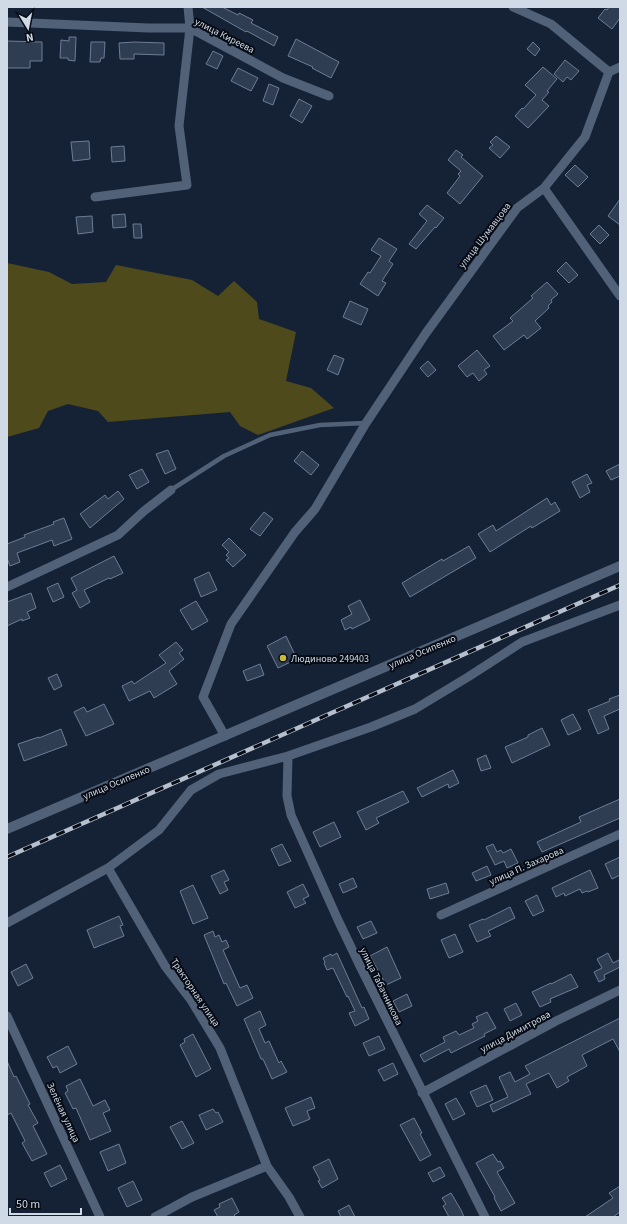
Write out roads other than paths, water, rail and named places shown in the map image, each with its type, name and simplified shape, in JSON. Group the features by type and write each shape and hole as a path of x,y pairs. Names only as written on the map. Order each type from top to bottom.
{"street":[{"path":"95,197 187,186 179,126 190,28 188,7"},
{"path":"513,7 551,24 609,72 620,67"},
{"name":"улица Киреева","path":"7,22 148,28 190,28 283,78 329,96"},
{"name":"улица Шумавцова","path":"366,423 426,333 517,208 544,188 585,137 609,72"},
{"path":"544,188 620,296"},
{"path":"225,736 203,697 230,624 295,532 314,510 366,423"},
{"path":"7,587 118,535 144,511 171,490"},
{"name":"улица Осипенко","path":"7,829 620,566"},
{"path":"7,923 108,868 159,830 191,790 219,774 288,756 372,727 415,709 522,642 620,605"},
{"name":"улица Табачникова","path":"288,756 287,796 291,815 338,920 422,1093 485,1217"},
{"name":"улица П. Захарова","path":"441,915 620,834"},
{"name":"Тракторная улица","path":"108,868 165,966 191,1000 220,1048 267,1166 289,1197 300,1217"},
{"name":"улица Димитрова","path":"422,1093 556,1021 620,990"},
{"name":"Зелёная улица","path":"7,1016 100,1217"},
{"path":"155,1217 192,1197 267,1166"}],"lane":[{"path":"171,490 224,456 270,435 320,425 366,423"}],"railway":[{"path":"7,857 620,585"}],"place":[{"name":"Людиново 249403","path":"283,658"}]}
